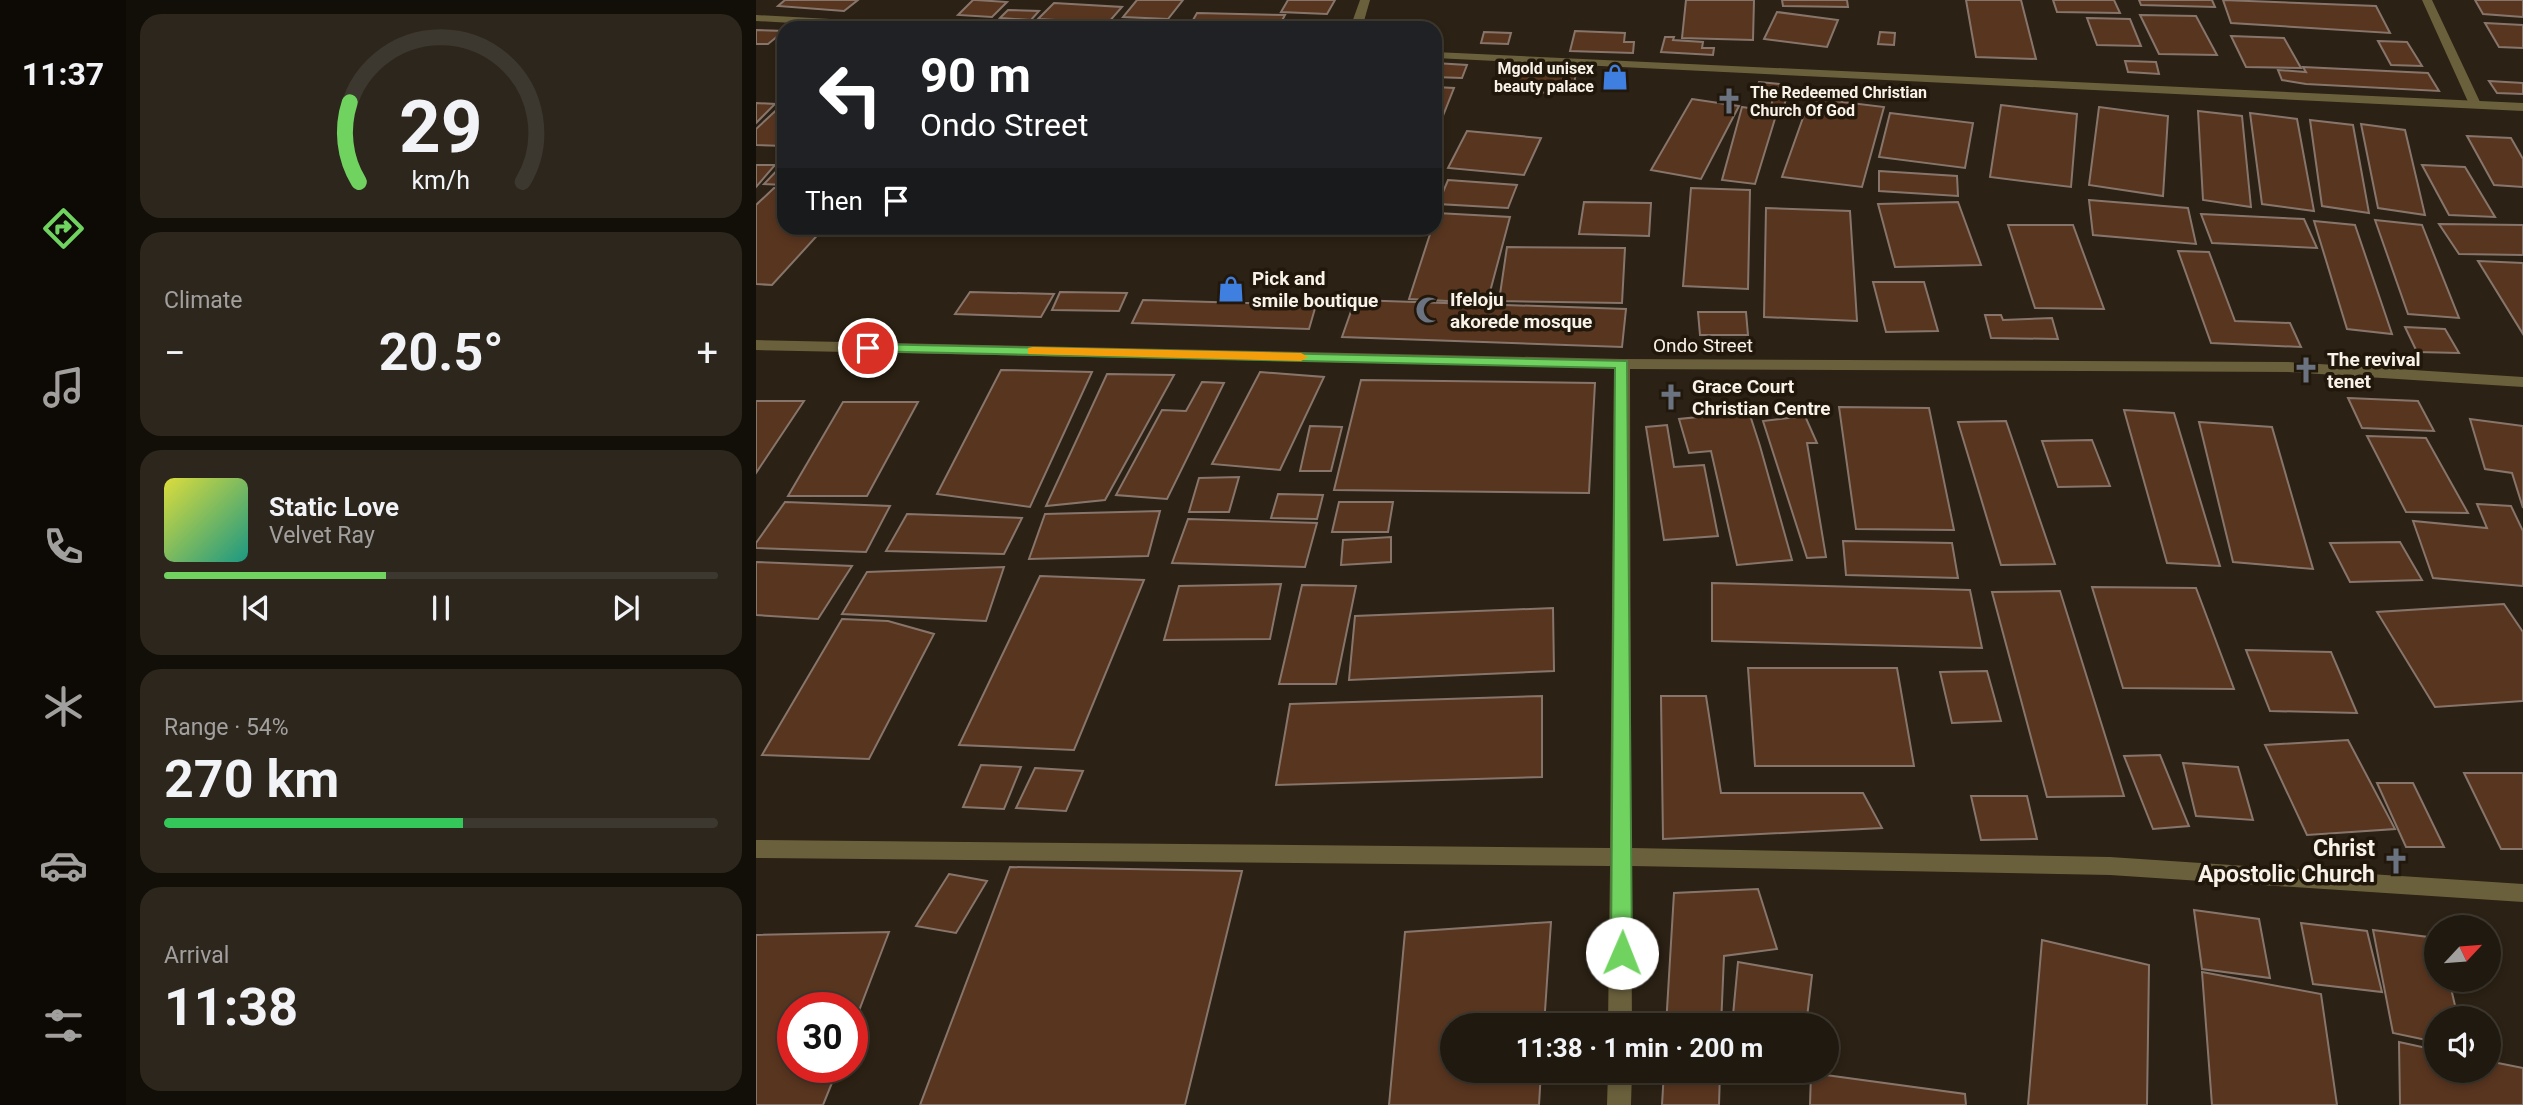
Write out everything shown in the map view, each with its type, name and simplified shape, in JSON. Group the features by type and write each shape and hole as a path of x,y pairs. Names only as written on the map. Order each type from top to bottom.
{"street":[{"path":"1358,21 1365,0"},
{"path":"2427,0 2474,104"},
{"path":"756,18 811,21"},
{"path":"1442,55 2523,107"},
{"name":"Ondo Street","path":"756,345 1622,364 2287,367 2523,382"},
{"path":"1620,1013 1623,857 1622,364"},
{"path":"756,849 1623,857 2110,866 2523,892"},
{"path":"1619,1105 1620,1083"}],"building":[{"path":"785,0 858,0 844,11 778,6"},
{"path":"973,0 1007,2 992,17 958,15"},
{"path":"1137,0 1183,0 1168,19 1123,17"},
{"path":"1288,0 1335,0 1327,14 1281,12"},
{"path":"1686,0 1754,0 1753,40 1682,38"},
{"path":"1782,0 1847,0 1848,7 1783,6"},
{"path":"1966,0 2021,0 2036,59 1976,57"},
{"path":"2053,0 2114,0 2120,13 2057,12"},
{"path":"2139,0 2212,0 2215,7 2141,5"},
{"path":"2223,0 2376,6 2390,33 2231,23"},
{"path":"2475,0 2523,0 2523,17 2483,14"},
{"path":"1054,3 1122,7 1110,21 1038,19"},
{"path":"1008,10 1039,11 1031,20 1000,18"},
{"path":"1777,12 1838,20 1827,47 1764,39"},
{"path":"1197,13 1285,15 1282,21 1192,21"},
{"path":"2140,15 2196,16 2217,55 2159,54"},
{"path":"2087,18 2130,19 2141,46 2097,45"},
{"path":"2485,23 2523,25 2523,48 2499,47"},
{"path":"756,30 777,31 777,37 768,44 756,44"},
{"path":"1575,31 1625,33 1624,42 1634,42 1633,53 1570,51"},
{"path":"1484,32 1511,33 1508,44 1481,43"},
{"path":"1880,32 1895,33 1894,45 1878,44"},
{"path":"2231,36 2284,38 2301,68 2246,67"},
{"path":"1665,37 1703,42 1702,48 1714,48 1713,55 1661,52"},
{"path":"2378,41 2407,42 2422,66 2391,65"},
{"path":"2125,61 2156,62 2159,74 2128,72"},
{"path":"1442,63 1467,65 1462,78 1442,77"},
{"path":"2303,67 2428,73 2439,91 2306,84 2282,80 2278,70 2306,72"},
{"path":"1518,71 1576,73 1572,94 1512,91"},
{"path":"2489,81 2523,83 2523,94 2497,93"},
{"path":"1759,82 1789,85 1783,111 1770,109 1773,99 1755,97"},
{"path":"1442,87 1454,88 1442,118"},
{"path":"1810,98 1884,107 1862,187 1782,177"},
{"path":"1692,99 1739,106 1701,179 1651,170"},
{"path":"756,103 775,104 756,123"},
{"path":"2001,105 2077,114 2071,187 1990,177"},
{"path":"1742,107 1777,112 1755,184 1722,180"},
{"path":"2099,107 2168,116 2163,196 2089,185"},
{"path":"777,110 777,146 756,145 756,129"},
{"path":"2198,111 2242,116 2251,207 2203,200"},
{"path":"1890,113 1973,123 1965,168 1879,157"},
{"path":"2250,113 2297,119 2314,211 2262,204"},
{"path":"2310,120 2353,125 2369,213 2322,206"},
{"path":"2361,124 2405,130 2425,215 2378,208"},
{"path":"1467,131 1541,138 1524,175 1448,168"},
{"path":"2467,136 2511,138 2523,159 2523,187 2494,185"},
{"path":"756,165 775,165 756,187"},
{"path":"2422,165 2465,167 2495,217 2449,215"},
{"path":"777,170 777,185 764,184"},
{"path":"1879,171 1957,176 1958,196 1879,191"},
{"path":"1448,180 1517,185 1508,208 1442,204 1442,194"},
{"path":"777,188 777,235 818,235 772,285 756,284 756,205"},
{"path":"1691,188 1750,190 1748,289 1683,286"},
{"path":"2089,200 2188,208 2196,244 2093,235"},
{"path":"1584,202 1651,203 1649,236 1579,234"},
{"path":"1958,202 1981,265 1895,267 1878,204"},
{"path":"1766,208 1850,211 1857,321 1764,317"},
{"path":"1442,213 1510,217 1487,303 1409,299 1430,235 1442,235"},
{"path":"2201,214 2304,219 2317,248 2212,243"},
{"path":"2375,220 2422,225 2459,318 2408,314"},
{"path":"2314,221 2355,225 2392,334 2347,329"},
{"path":"2439,224 2523,225 2523,255 2459,254"},
{"path":"2008,225 2073,225 2104,309 2035,308"},
{"path":"1507,247 1625,248 1622,303 1499,301"},
{"path":"2178,251 2209,252 2235,321 2290,323 2301,347 2211,343"},
{"path":"2478,261 2523,263 2523,334"},
{"path":"1873,282 1924,282 1938,331 1886,332"},
{"path":"970,292 1054,294 1041,317 955,314"},
{"path":"1060,292 1127,293 1119,311 1052,310"},
{"path":"1143,300 1316,305 1309,329 1132,323"},
{"path":"1355,300 1626,309 1622,347 1342,337"},
{"path":"1698,312 1746,312 1748,335 1700,335"},
{"path":"1985,315 2001,315 2003,320 2052,318 2058,339 1991,338"},
{"path":"2405,327 2445,329 2459,353 2417,352"},
{"path":"1001,370 1092,372 1030,507 937,494"},
{"path":"1260,372 1324,377 1280,470 1212,464"},
{"path":"1107,374 1174,375 1105,500 1046,506"},
{"path":"1361,380 1595,383 1589,493 1334,490"},
{"path":"1202,382 1224,383 1167,499 1116,495 1162,410 1186,411"},
{"path":"2348,398 2418,401 2434,431 2362,428"},
{"path":"756,401 804,401 756,473"},
{"path":"843,402 918,402 867,496 788,496"},
{"path":"1839,407 1929,408 1954,530 1856,529"},
{"path":"2124,410 2174,413 2220,566 2167,563"},
{"path":"1749,412 1792,560 1737,565 1711,451 1689,453 1679,419"},
{"path":"1805,416 1817,443 1807,443 1826,557 1807,558 1763,421"},
{"path":"2470,419 2523,426 2523,508 2512,473 2485,469"},
{"path":"2006,421 2055,564 2001,565 1958,422"},
{"path":"2199,422 2272,427 2313,569 2233,562"},
{"path":"1667,425 1674,467 1704,465 1718,536 1664,540 1646,427"},
{"path":"1310,426 1342,427 1331,471 1300,471"},
{"path":"2367,436 2426,438 2468,513 2406,512"},
{"path":"2092,440 2110,486 2058,487 2042,441"},
{"path":"1239,477 1229,512 1189,512 1199,478"},
{"path":"1278,494 1323,495 1317,519 1271,518"},
{"path":"785,502 890,506 866,552 756,548 756,543"},
{"path":"1339,502 1393,502 1388,532 1332,532"},
{"path":"2477,504 2511,506 2523,531 2523,586 2433,578 2413,521 2487,528"},
{"path":"1160,511 1148,556 1029,559 1045,514"},
{"path":"907,514 1022,518 1004,554 886,551"},
{"path":"1188,519 1317,523 1305,567 1172,563"},
{"path":"1391,537 1391,562 1341,565 1343,540"},
{"path":"1843,541 1952,543 1958,578 1846,575"},
{"path":"2400,542 2422,580 2350,582 2330,543"},
{"path":"756,562 852,566 818,619 756,615"},
{"path":"1004,567 986,621 842,614 867,572"},
{"path":"1040,576 1144,580 1074,750 959,745"},
{"path":"1712,583 1970,590 1982,648 1712,641"},
{"path":"1281,584 1270,639 1164,640 1179,586"},
{"path":"1302,585 1356,586 1336,684 1279,684"},
{"path":"2092,587 2196,588 2234,689 2123,688"},
{"path":"2060,591 2124,796 2047,797 1992,592"},
{"path":"2504,604 2523,632 2523,701 2435,707 2377,612"},
{"path":"1553,608 1554,671 1349,680 1355,616"},
{"path":"842,619 888,621 934,634 869,759 762,755"},
{"path":"2246,650 2331,652 2357,713 2270,711"},
{"path":"1748,668 1897,668 1914,766 1755,766"},
{"path":"1987,671 2001,721 1952,723 1940,672"},
{"path":"1542,696 1542,777 1276,785 1290,704"},
{"path":"1661,696 1706,696 1721,793 1863,793 1882,828 1663,839"},
{"path":"2348,740 2395,829 2307,835 2265,745"},
{"path":"2160,755 2189,826 2153,829 2124,756"},
{"path":"2183,763 2238,767 2253,820 2196,816"},
{"path":"981,765 1021,767 1004,809 963,807"},
{"path":"1035,768 1083,771 1066,811 1016,808"},
{"path":"2464,773 2523,773 2523,849 2501,849"},
{"path":"2377,783 2413,783 2444,847 2406,847"},
{"path":"1971,796 2027,796 2037,839 1981,840"},
{"path":"1010,867 1242,871 1185,1105 920,1105"},
{"path":"949,874 987,881 956,933 916,926"},
{"path":"1758,889 1777,949 1724,956 1722,1013 1667,1013 1674,893"},
{"path":"2194,910 2259,919 2270,978 2202,969"},
{"path":"1551,922 1545,1013 1440,1013 1440,1083 1540,1083 1539,1105 1389,1105 1405,932"},
{"path":"2301,923 2367,931 2382,992 2313,984"},
{"path":"2373,930 2424,936 2424,992 2452,992 2455,1006 2424,1006 2424,1039 2393,1033"},
{"path":"889,932 866,992 777,992 777,1083 832,1083 823,1105 756,1105 756,935"},
{"path":"2042,940 2149,965 2147,1105 2028,1105"},
{"path":"1738,962 1812,975 1808,1013 1733,1013"},
{"path":"2202,972 2321,994 2337,1105 2212,1105"},
{"path":"2399,1042 2424,1047 2424,1083 2501,1083 2501,1064 2523,1068 2523,1105 2400,1105"},
{"path":"1839,1077 1965,1094 1966,1105 1810,1105 1811,1083 1839,1083"},
{"path":"1663,1083 1720,1083 1719,1105 1662,1105"}],"slow traffic":[{"path":"1033,351 1301,357"}],"place":[{"name":"Mgold unisex beauty palace","path":"1615,77"},
{"name":"The Redeemed Christian Church Of God","path":"1729,101"},
{"name":"Pick and smile boutique","path":"1231,289"},
{"name":"Ifeloju akorede mosque","path":"1429,310"},
{"name":"The revival tenet","path":"2306,370"},
{"name":"Grace Court Christian Centre","path":"1671,397"},
{"name":"Christ Apostolic Church","path":"2396,861"}],"route":[{"path":"868,348 1622,364 1622,953"}]}
